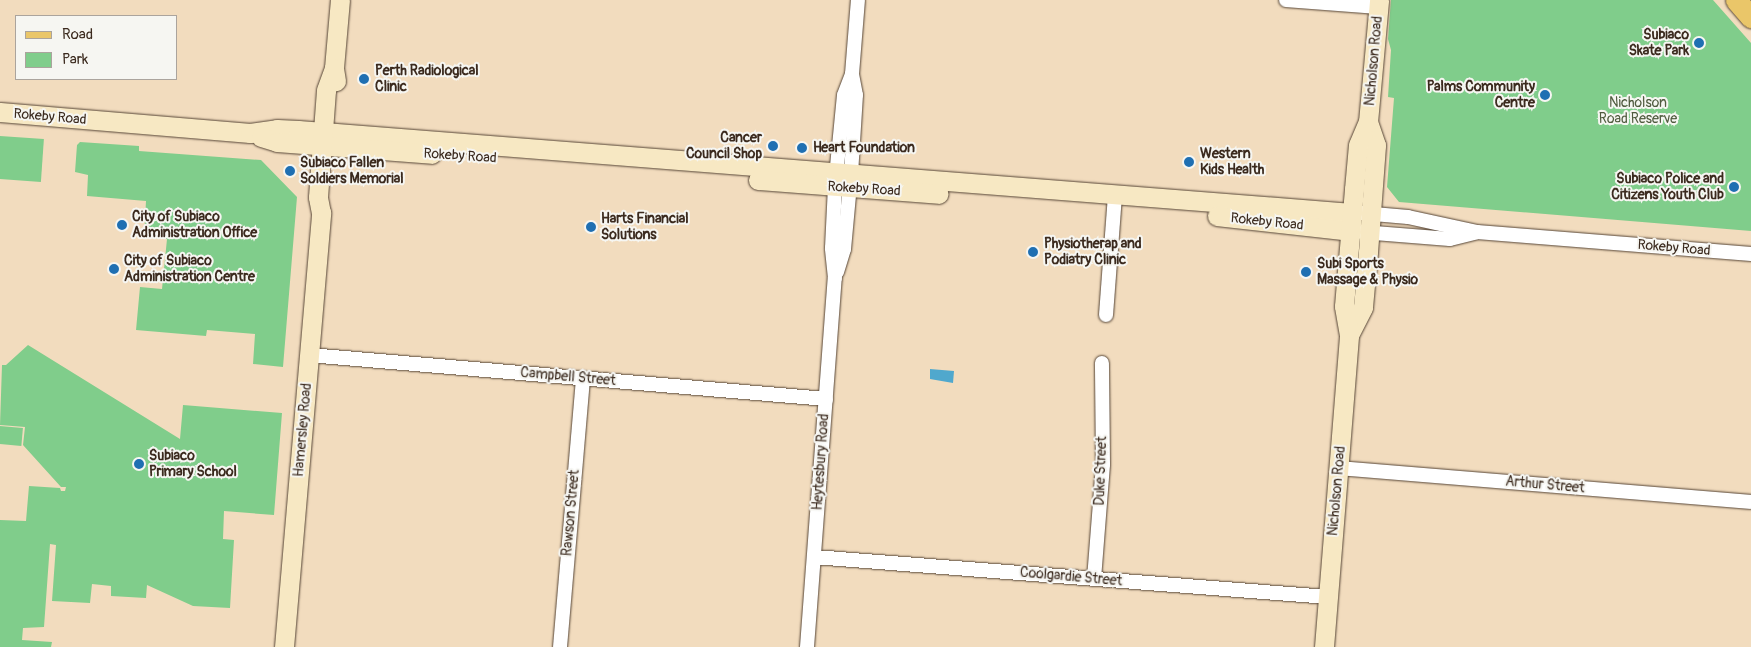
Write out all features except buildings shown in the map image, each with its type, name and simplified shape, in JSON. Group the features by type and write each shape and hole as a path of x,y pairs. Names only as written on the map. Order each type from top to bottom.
{"main road":[{"name":"Hamersley Road","path":"284,647 322,213 318,197 338,90 334,68 340,0"},
{"path":"1736,0 1751,17"},
{"name":"Nicholson Road","path":"1324,647 1350,335 1344,306 1351,222 1358,145 1368,122 1378,4"},
{"name":"Rokeby Road","path":"0,112 250,133 277,142 328,139 1351,222"},
{"name":"Nicholson Road","path":"1350,335 1363,307 1371,223 1376,145 1368,122"}],"street":[{"name":"Heytesbury Road","path":"807,647 835,278 844,249 844,95 852,74 858,0"},
{"path":"1286,0 1378,4"},
{"path":"1106,315 1115,202"},
{"name":"Rokeby Road","path":"1351,222 1371,223 1408,217 1477,232 1751,254"},
{"name":"Campbell Street","path":"309,355 826,399"},
{"name":"Duke Street","path":"1094,579 1103,464 1102,364"},
{"name":"Rawson Street","path":"560,647 583,379"},
{"name":"Arthur Street","path":"1338,468 1751,502"},
{"name":"Coolgardie Street","path":"814,556 1328,597"}],"green space":[{"name":"Nicholson Road Reserve","path":"1391,0 1713,0 1751,43 1751,231 1399,202 1387,187 1394,98 1388,97 1391,50 1388,39"},
{"path":"0,136 44,139 41,182 0,179"},
{"path":"80,142 139,146 139,151 261,160 297,197 283,367 253,364 255,334 207,330 206,336 136,330 140,287 162,289 167,239 144,237 146,201 87,196 88,175 75,172 77,145"},
{"name":"Subiaco Primary School","path":"28,345 180,439 183,405 282,413 274,515 224,511 223,539 234,540 230,608 193,606 147,585 146,598 111,596 111,586 92,584 90,603 52,601 56,545 50,544 44,627 23,628 22,640 52,642 51,647 0,647 0,520 26,521 29,486 60,488 61,491 65,491 66,487 61,487 23,445 25,427 0,425 2,365 6,365"},
{"path":"0,426 23,428 21,446 0,444"}],"water":[{"path":"930,369 954,371 953,383 930,379"}],"place":[{"name":"Subiaco Skate Park","path":"1699,43"},
{"name":"Perth Radiological Clinic","path":"364,79"},
{"name":"Palms Community Centre","path":"1545,95"},
{"name":"Cancer Council Shop","path":"773,146"},
{"name":"Heart Foundation","path":"802,148"},
{"name":"Western Kids Health","path":"1189,162"},
{"name":"Subiaco Fallen Soldiers Memorial","path":"290,171"},
{"name":"Subiaco Police and Citizens Youth Club","path":"1734,187"},
{"name":"City of Subiaco Administration Office","path":"122,225"},
{"name":"Harts Financial Solutions","path":"591,227"},
{"name":"Physiotherap and Podiatry Clinic","path":"1033,252"},
{"name":"City of Subiaco Administration Centre","path":"114,269"},
{"name":"Subi Sports Massage & Physio","path":"1306,272"},
{"name":"Subiaco Primary School","path":"139,464"}]}
